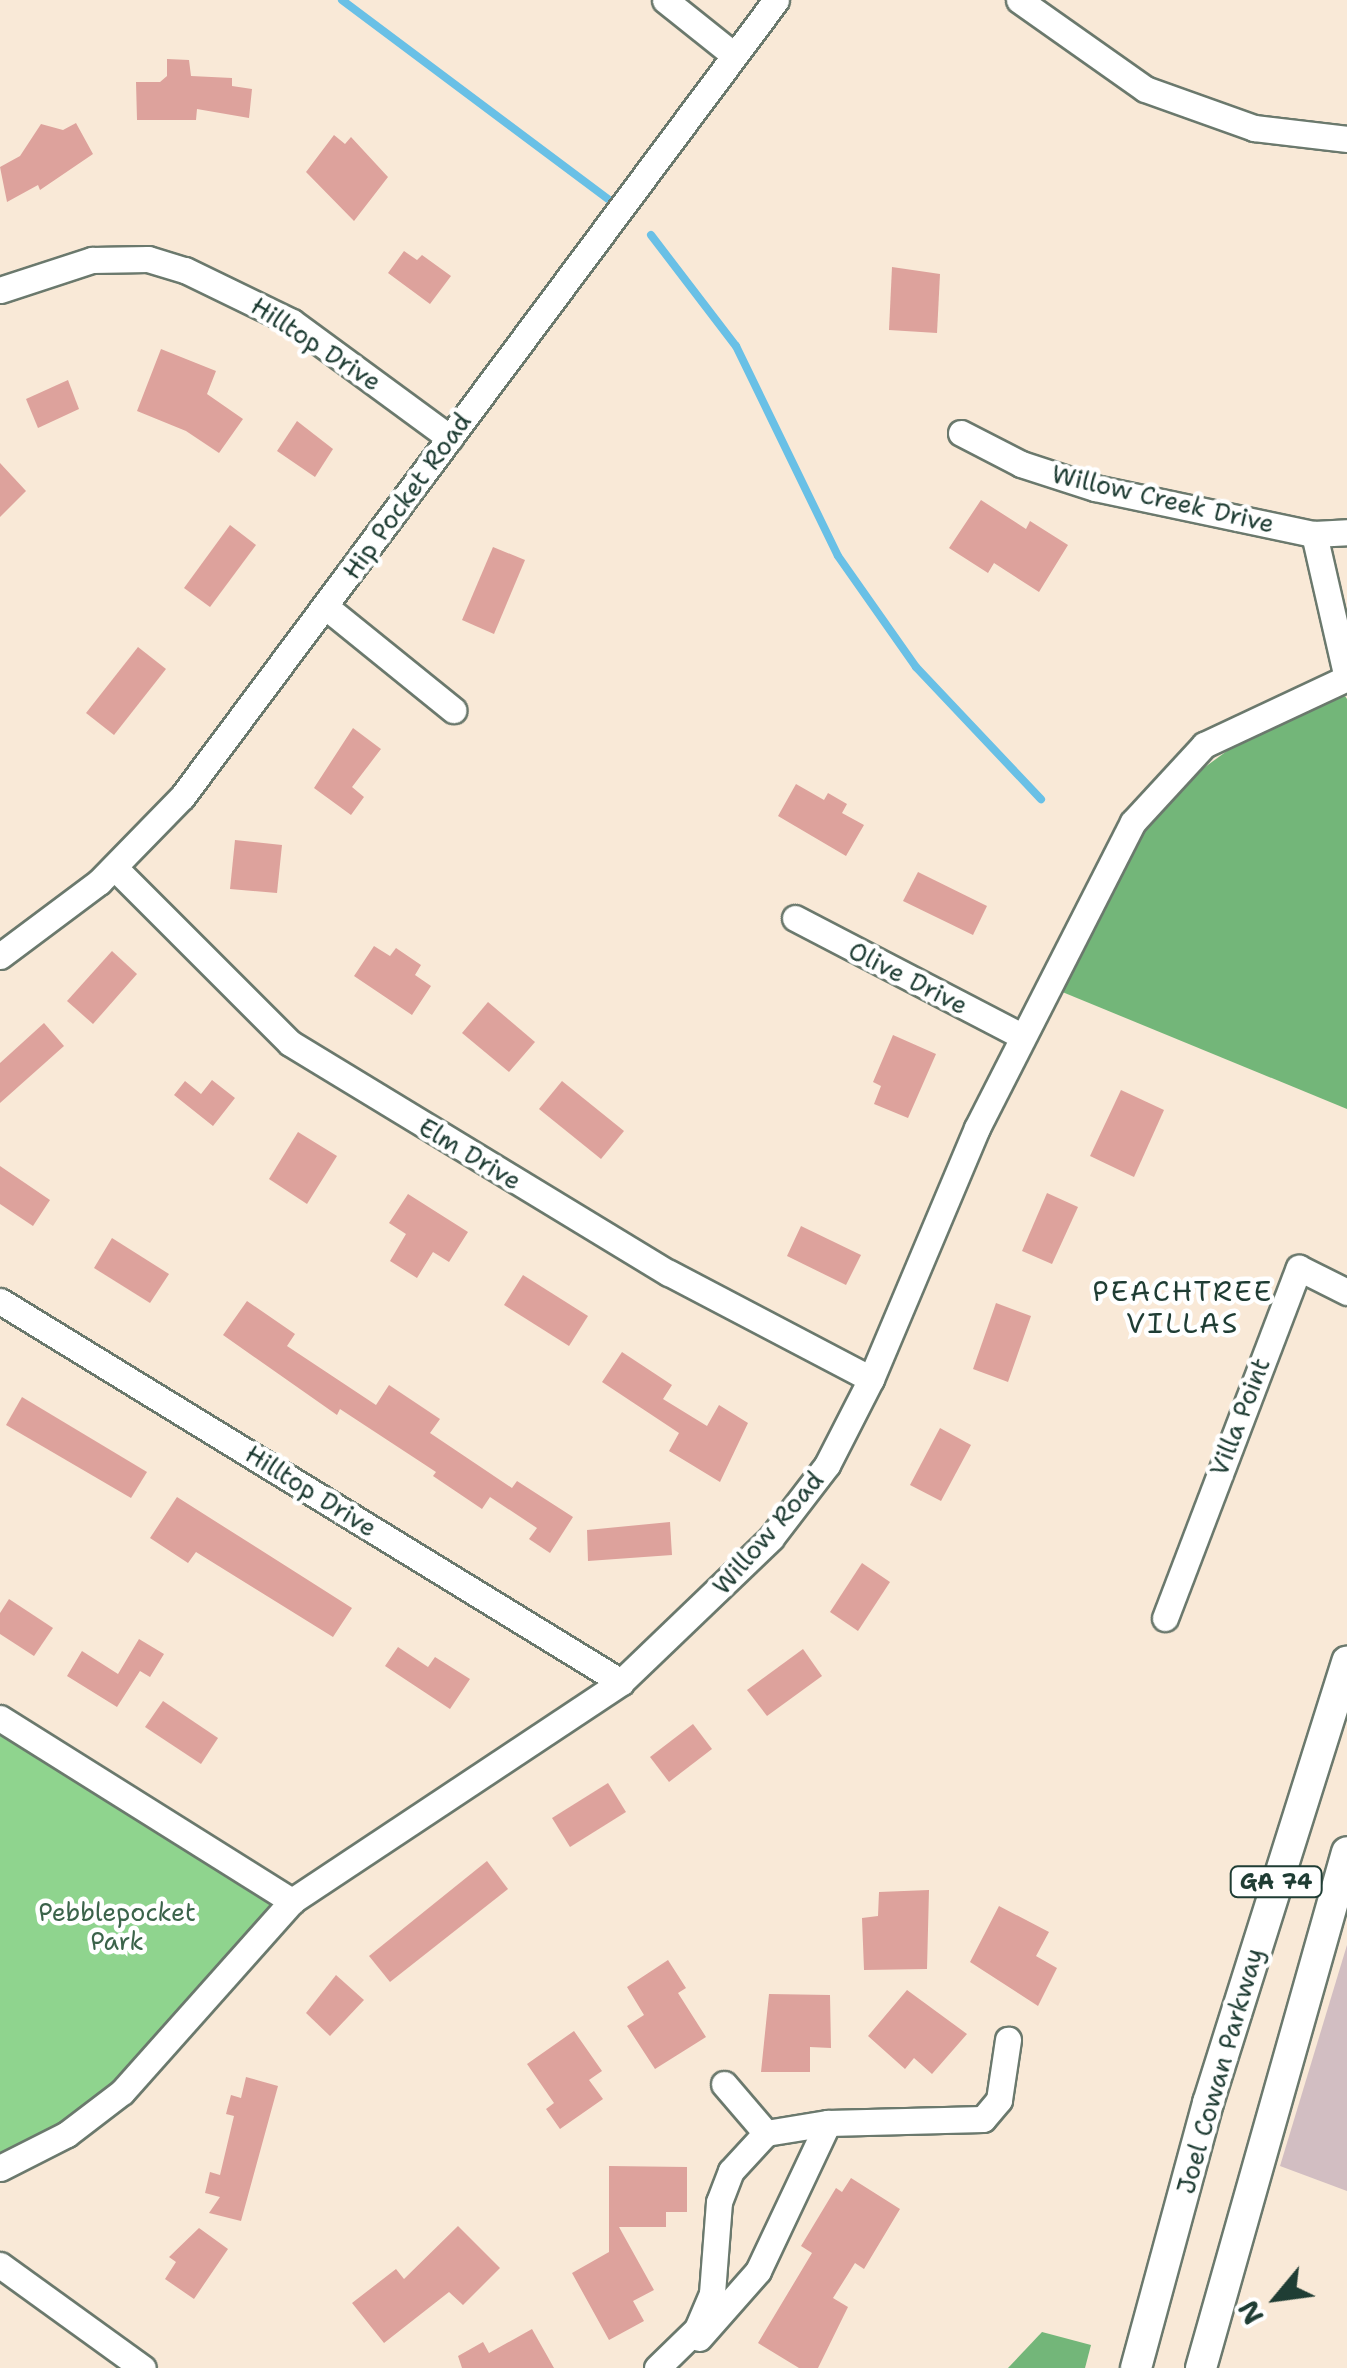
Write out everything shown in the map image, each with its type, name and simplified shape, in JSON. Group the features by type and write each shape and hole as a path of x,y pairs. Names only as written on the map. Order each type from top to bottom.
{"main road":[{"name":"Joel Cowan Parkway","path":"1136,2368 1208,2103 1347,1661"},
{"name":"GA 74","path":"1202,2368 1347,1852"}],"street":[{"path":"665,0 734,55"},
{"name":"Hip Pocket Road","path":"0,956 115,868 191,785 776,0"},
{"path":"1019,0 1145,89 1254,128 1347,139"},
{"name":"Hilltop Drive","path":"0,290 92,260 148,259 186,270 292,322 450,438"},
{"name":"Willow Creek Drive","path":"961,433 1021,464 1095,488 1314,534 1347,532"},
{"path":"1314,534 1347,678"},
{"path":"326,607 453,710"},
{"name":"Willow Road","path":"0,2168 67,2134 122,2092 292,1902 621,1682 771,1538 827,1466 871,1379 1022,1036 1116,848 1153,793 1204,745 1347,678"},
{"name":"Elm Drive","path":"115,868 290,1043 669,1273 871,1379"},
{"name":"Olive Drive","path":"795,918 1022,1036"},
{"name":"Villa Point","path":"1165,1618 1300,1268 1347,1292"},
{"name":"Hilltop Drive","path":"0,1301 621,1682"},
{"path":"0,1718 292,1902"},
{"path":"682,2349 712,2294 719,2202 730,2171 766,2133 828,2122 983,2119 1000,2100 1008,2040"},
{"path":"724,2084 766,2133"},
{"path":"657,2368 706,2333 758,2271 828,2122"},
{"path":"0,2265 143,2368"}],"shaded area":[{"path":"1347,1945 1347,2191 1280,2166"}],"green space":[{"path":"1345,696 1347,1109 1055,989 1136,840 1190,778 1257,729"},
{"name":"Pebblepocket Park","path":"0,1718 292,1901 108,2104 0,2160"},
{"path":"1042,2332 1091,2345 1085,2368 1008,2368"}],"building":[{"path":"167,59 189,60 191,76 232,78 232,86 252,89 249,118 197,109 196,120 137,120 136,82 160,82 167,76"},
{"path":"76,123 93,154 40,190 38,185 7,202 0,167 20,156 41,124 63,130"},
{"path":"334,135 345,144 351,137 388,177 354,221 306,172"},
{"path":"404,251 417,260 422,255 451,276 430,304 388,273"},
{"path":"892,267 940,274 937,333 889,330"},
{"path":"161,349 216,371 207,394 243,419 219,453 186,431 137,411"},
{"path":"68,380 79,409 38,428 26,399"},
{"path":"297,421 333,449 315,477 277,451"},
{"path":"0,463 26,491 0,517"},
{"path":"981,500 1026,529 1030,521 1068,545 1039,592 994,563 988,573 949,548"},
{"path":"230,525 256,545 210,607 184,588"},
{"path":"493,547 525,560 494,634 462,620"},
{"path":"138,647 166,669 114,735 86,713"},
{"path":"353,728 381,749 352,787 364,797 351,815 314,788"},
{"path":"796,784 824,800 828,793 847,804 842,813 864,825 846,856 778,816"},
{"path":"235,840 282,845 277,893 230,889"},
{"path":"918,872 987,906 973,935 903,901"},
{"path":"374,946 390,956 396,948 421,965 415,975 431,986 412,1015 354,976"},
{"path":"112,951 137,974 93,1024 67,1001"},
{"path":"488,1002 535,1042 509,1072 462,1033"},
{"path":"44,1023 64,1046 0,1103 0,1063"},
{"path":"893,1035 936,1054 908,1118 874,1104 881,1086 873,1082"},
{"path":"212,1080 235,1098 213,1126 174,1095 185,1081 201,1094"},
{"path":"562,1081 624,1131 601,1159 539,1109"},
{"path":"1121,1090 1164,1110 1134,1177 1090,1156"},
{"path":"298,1132 337,1156 307,1204 269,1179"},
{"path":"0,1166 50,1200 33,1226 0,1204"},
{"path":"1047,1193 1078,1207 1052,1264 1022,1251"},
{"path":"408,1194 468,1232 449,1262 433,1252 417,1278 390,1261 406,1234 389,1223"},
{"path":"801,1226 861,1255 846,1285 787,1256"},
{"path":"112,1238 169,1274 150,1303 94,1268"},
{"path":"523,1275 588,1316 569,1346 504,1305"},
{"path":"247,1301 295,1334 287,1346 376,1405 389,1385 440,1419 430,1433 512,1488 517,1481 573,1517 550,1553 529,1539 537,1528 490,1497 482,1509 433,1476 436,1472 340,1409 337,1415 223,1335"},
{"path":"996,1303 1031,1316 1008,1382 973,1369"},
{"path":"622,1352 672,1385 663,1399 707,1426 719,1405 748,1423 720,1482 669,1451 679,1433 602,1382"},
{"path":"22,1397 147,1472 131,1498 6,1425"},
{"path":"940,1428 971,1445 941,1501 910,1485"},
{"path":"177,1497 352,1608 333,1637 196,1552 188,1563 150,1538"},
{"path":"670,1522 672,1555 588,1561 587,1530"},
{"path":"862,1563 890,1582 858,1631 830,1612"},
{"path":"9,1599 53,1628 34,1656 0,1634 0,1613"},
{"path":"139,1639 164,1654 150,1677 140,1671 117,1707 67,1676 82,1651 118,1674"},
{"path":"398,1647 428,1667 435,1657 470,1679 450,1709 385,1666"},
{"path":"803,1649 822,1676 767,1716 747,1690"},
{"path":"163,1701 218,1738 201,1764 145,1727"},
{"path":"693,1724 712,1749 669,1782 650,1757"},
{"path":"608,1783 626,1812 570,1847 552,1818"},
{"path":"487,1861 508,1889 390,1982 369,1956"},
{"path":"929,1890 927,1969 864,1970 862,1918 878,1916 879,1892"},
{"path":"999,1906 1049,1932 1036,1956 1057,1968 1038,2006 970,1962"},
{"path":"668,1960 686,1988 678,1993 706,2037 655,2069 627,2026 644,2015 627,1987"},
{"path":"336,1975 364,2000 330,2036 306,2013"},
{"path":"907,1990 967,2034 932,2074 914,2058 905,2069 868,2036"},
{"path":"769,1994 830,1995 831,2048 810,2047 810,2072 761,2072"},
{"path":"574,2031 602,2071 589,2080 603,2099 560,2129 546,2109 554,2103 527,2064"},
{"path":"246,2077 278,2086 241,2221 209,2213 220,2197 205,2193 210,2172 220,2175 234,2116 226,2114 231,2095 241,2098"},
{"path":"609,2166 687,2167 687,2212 666,2212 666,2227 619,2227 654,2290 633,2301 644,2321 609,2340 572,2273 609,2252"},
{"path":"851,2178 900,2209 864,2269 855,2263 833,2298 848,2307 818,2368 799,2368 758,2343 812,2253 801,2246 836,2188 842,2192"},
{"path":"458,2226 500,2268 463,2305 449,2292 384,2343 352,2303 396,2269 404,2279"},
{"path":"199,2228 228,2249 194,2299 165,2279 176,2262 169,2257"},
{"path":"532,2329 554,2368 462,2368 458,2356 483,2342 489,2353"}],"waterway":[{"path":"342,0 608,199"},
{"path":"651,235 736,346 838,556 916,667 1041,799"}],"district":[{"name":"PEACHTREE VILLAS","path":"1183,1307"}]}
